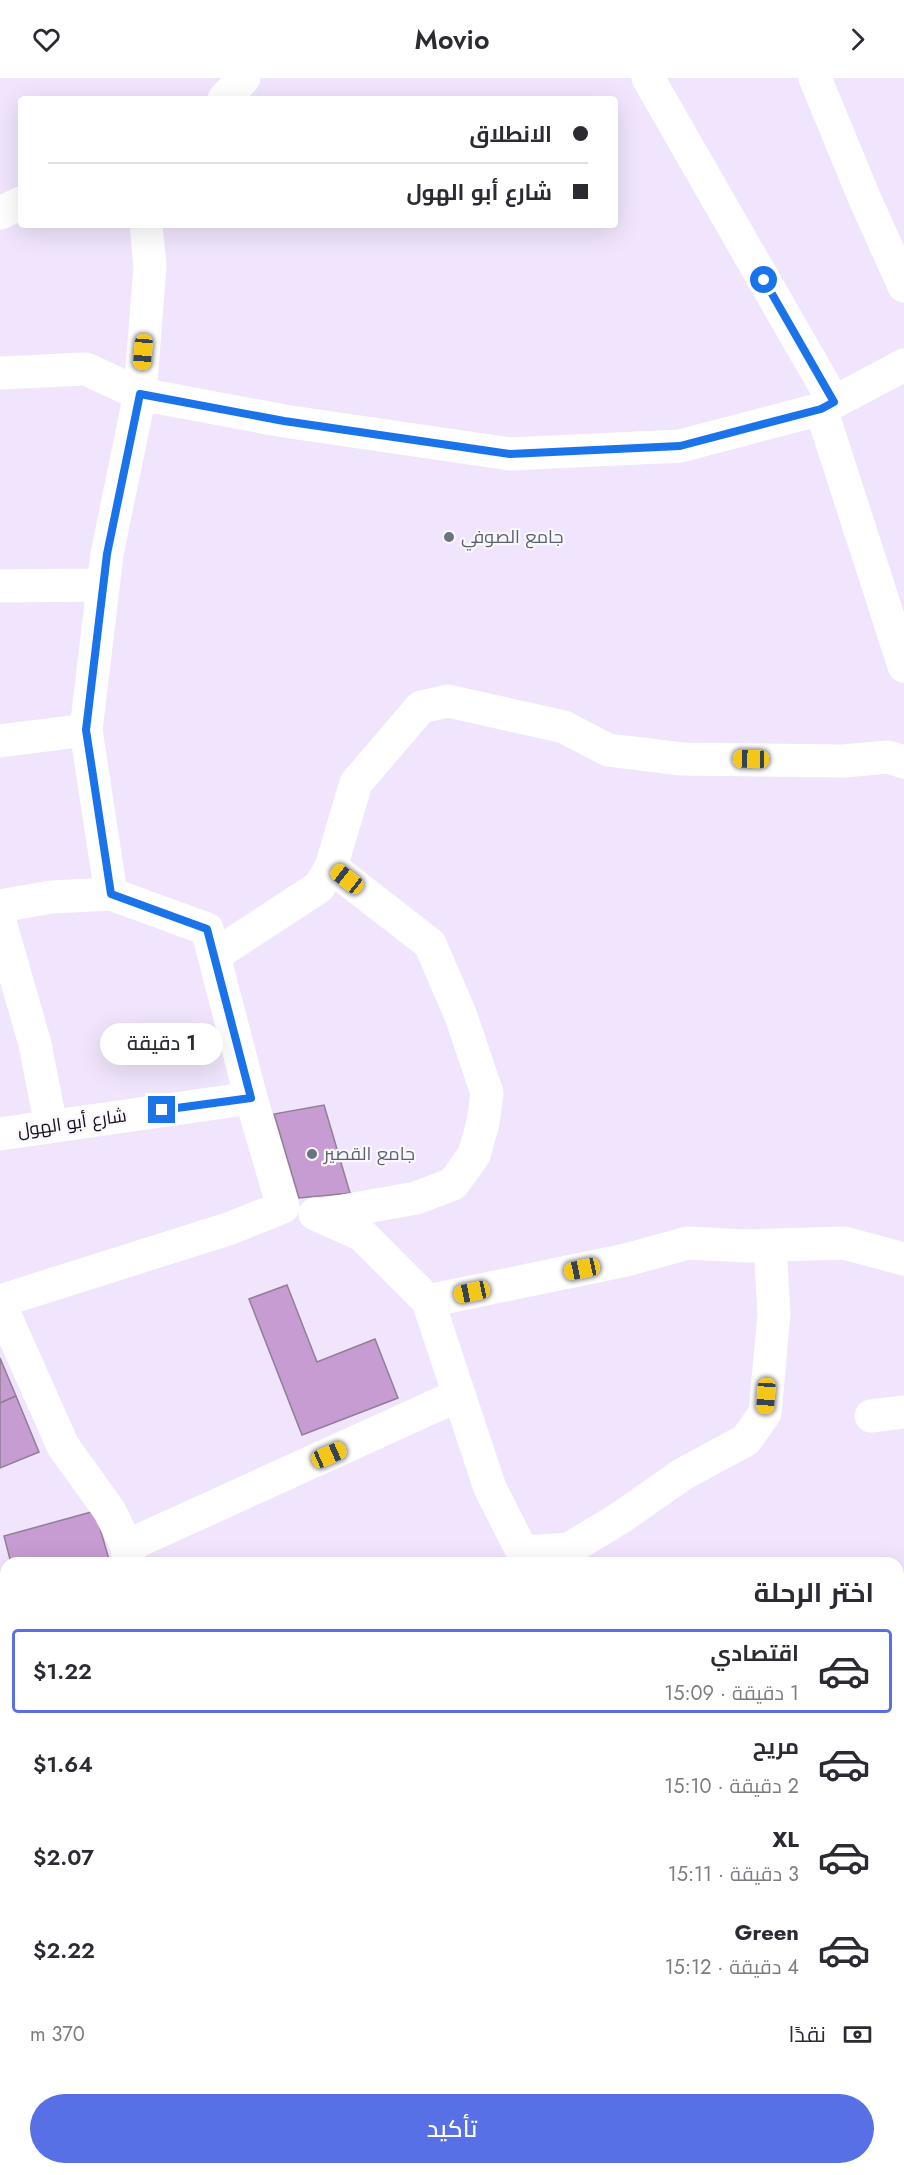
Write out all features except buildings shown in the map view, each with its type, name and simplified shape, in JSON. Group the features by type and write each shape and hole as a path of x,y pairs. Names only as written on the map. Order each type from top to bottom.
{"street":[{"path":"227,96 244,78"},
{"path":"648,78 827,405 904,666"},
{"path":"815,78 904,286"},
{"path":"0,213 18,204"},
{"path":"111,894 86,730 103,585 140,394 150,266 146,228"},
{"path":"0,373 86,369 140,394 284,421 510,454 680,446 827,405 904,365"},
{"path":"0,586 103,585"},
{"path":"215,955 319,887 331,867 356,783 421,706 448,701 564,728 608,750 682,759 843,761 888,757 904,762"},
{"path":"0,741 86,730"},
{"path":"321,1215 416,1198 453,1184 474,1155 483,1123 487,1093 461,1016 430,944 331,867"},
{"path":"0,906 51,897 111,894 207,929 251,1098 283,1207"},
{"path":"0,922 35,1044 51,1126"},
{"name":"شارع أبو الهول","path":"0,1134 251,1098"},
{"path":"459,1395 128,1554 109,1510 63,1446 0,1303 231,1228 283,1207 321,1215 362,1235 428,1301 490,1488 525,1557"},
{"path":"428,1301 626,1260 688,1243 770,1245 844,1243 904,1259"},
{"path":"531,1557 568,1549 620,1518 683,1474 746,1440 765,1413 774,1314 770,1245"},
{"path":"871,1416 904,1412"}],"place":[{"name":"جامع الصوفي","path":"449,537"},
{"name":"جامع القصير","path":"312,1154"}],"route":[{"path":"162,1110 251,1098 207,929 111,894 86,730 107,554 140,394 284,421 510,454 680,446 821,409 834,402 764,280"}]}
